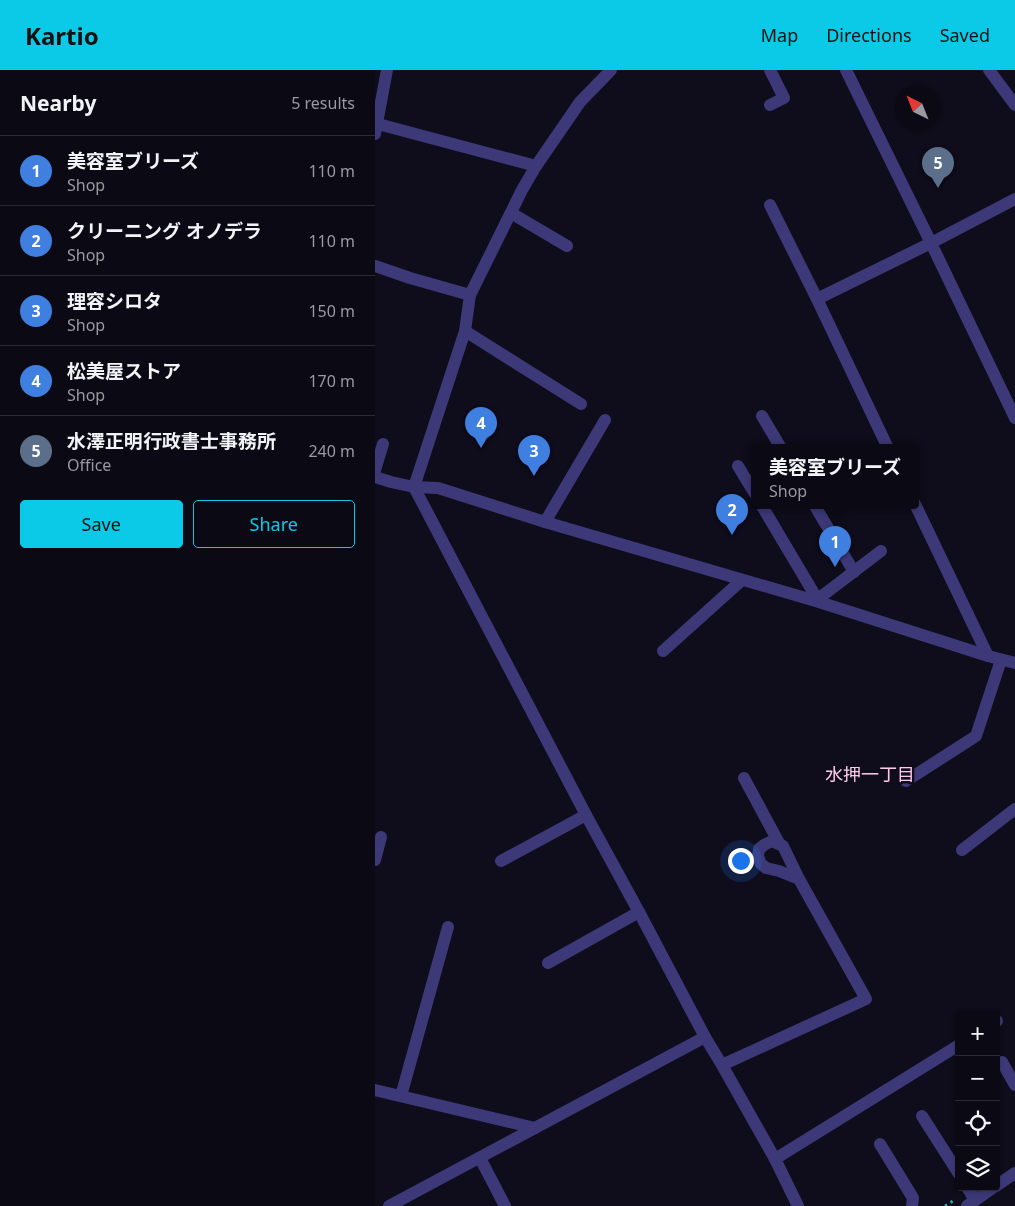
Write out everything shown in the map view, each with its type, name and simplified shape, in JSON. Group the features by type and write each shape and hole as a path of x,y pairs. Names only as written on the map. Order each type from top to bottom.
{"street":[{"path":"387,70 376,129 536,166"},
{"path":"611,70 580,102 536,166 470,295 465,331 414,487 586,815 705,1037 775,1159 798,1206"},
{"path":"770,70 784,98 770,106"},
{"path":"846,70 1015,418"},
{"path":"989,70 1015,106"},
{"path":"817,299 1015,199"},
{"path":"770,205 887,444"},
{"path":"511,213 567,246"},
{"path":"375,266 470,295"},
{"path":"465,331 581,404"},
{"path":"762,416 779,444"},
{"path":"545,522 605,420"},
{"path":"375,470 383,444"},
{"path":"739,466 751,487"},
{"path":"375,477 414,487 438,488 545,522 818,601 1015,663"},
{"path":"764,509 818,601"},
{"path":"817,509 854,572"},
{"path":"905,781 977,736 995,658 936,548 917,509"},
{"path":"818,601 881,552"},
{"path":"663,650 743,580"},
{"path":"722,1065 866,999 744,778"},
{"path":"962,850 1015,809"},
{"path":"501,861 586,815"},
{"path":"375,860 381,837"},
{"path":"779,843 772,841 759,850 758,856 761,864 766,868 799,879"},
{"path":"548,963 639,912"},
{"path":"401,1096 449,927"},
{"path":"389,1206 705,1037"},
{"path":"775,1159 955,1047"},
{"path":"1002,1062 1015,1085"},
{"path":"375,1090 535,1128"},
{"path":"922,1116 955,1168"},
{"path":"880,1144 913,1198 912,1206"},
{"path":"481,1158 505,1206"},
{"path":"1000,1183 1015,1173"},
{"path":"971,1203 988,1191"}],"place":[{"name":"水澤正明行政書士事務所","path":"938,188"},
{"name":"松美屋ストア","path":"481,448"},
{"name":"理容シロタ","path":"534,476"},
{"name":"クリーニング オノデラ","path":"732,535"},
{"name":"美容室ブリーズ","path":"835,567"}],"district":[{"name":"水押一丁目","path":"870,775"}]}
